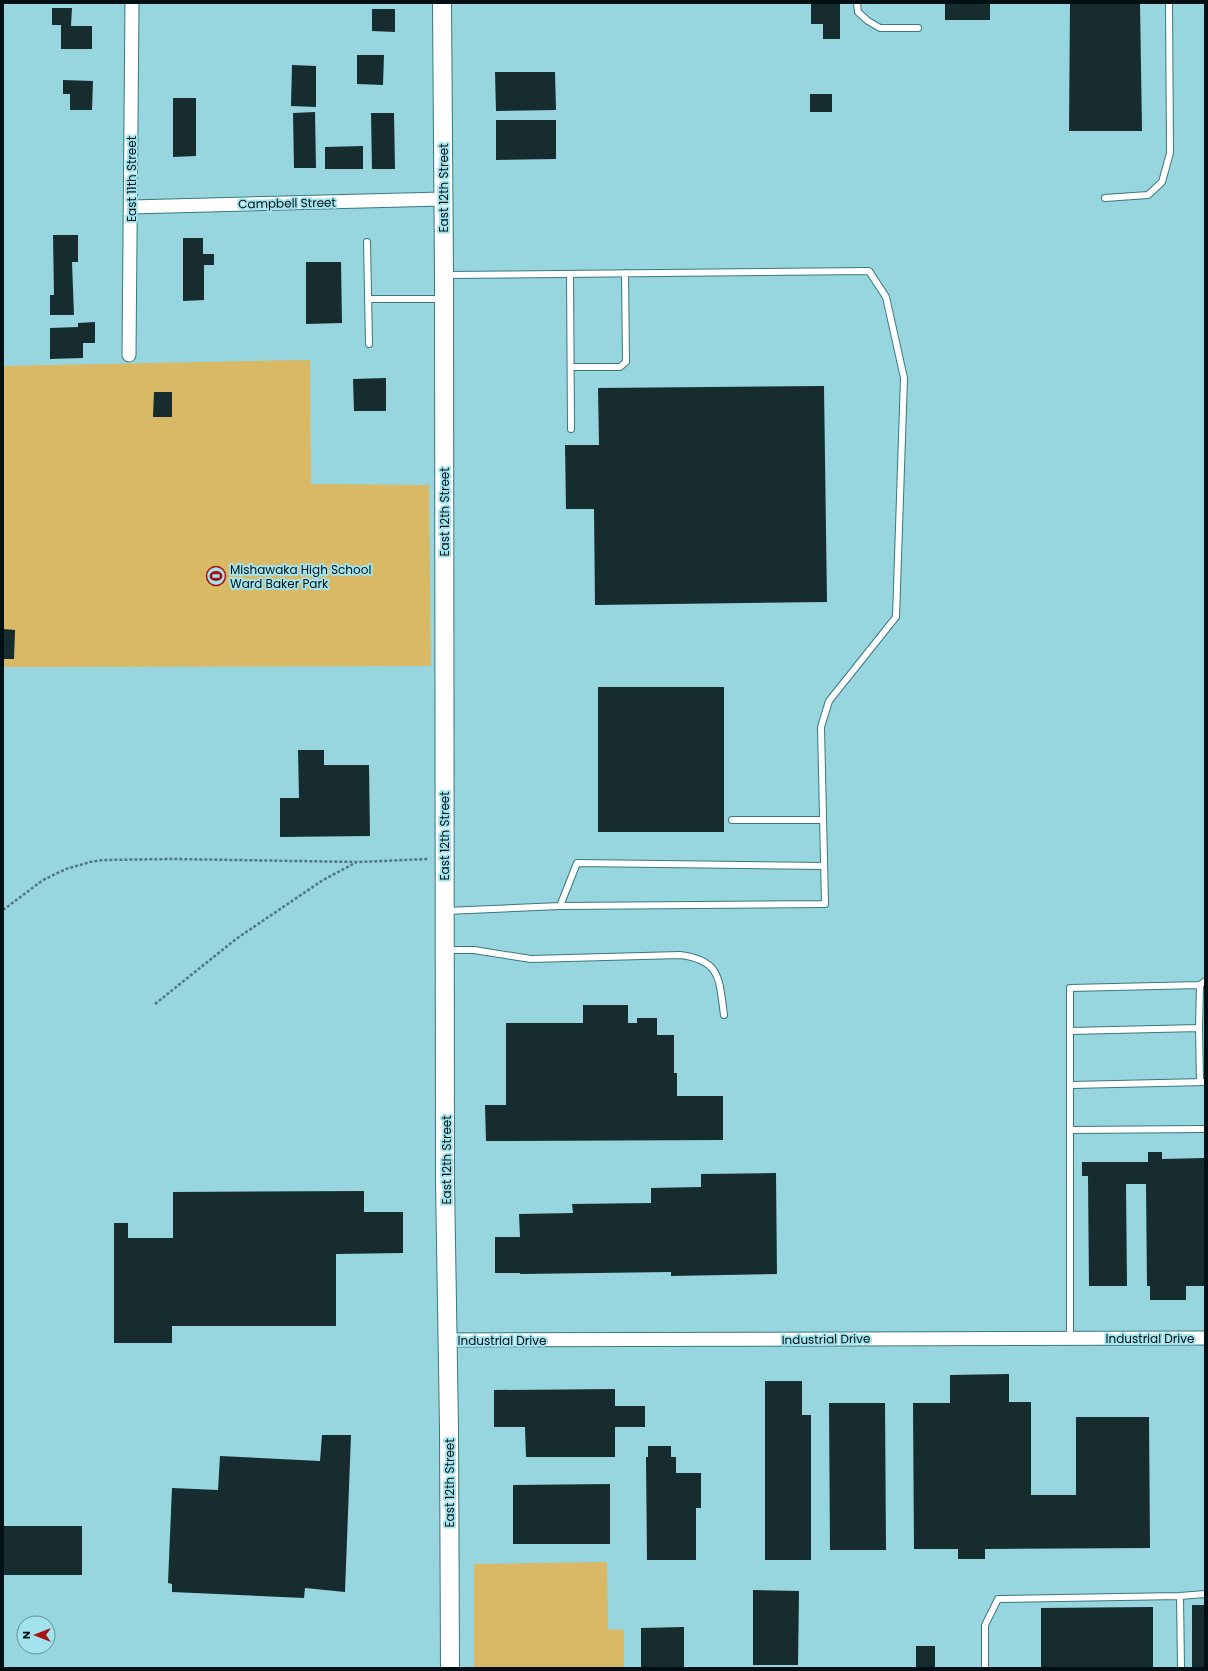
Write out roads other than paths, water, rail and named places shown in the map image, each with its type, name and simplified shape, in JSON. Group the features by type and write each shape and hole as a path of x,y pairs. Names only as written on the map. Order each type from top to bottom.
{"street":[{"name":"East 11th Street","path":"129,355 132,3"},
{"name":"East 12th Street","path":"442,3 444,275 444,911 446,950 450,1668"},
{"name":"Campbell Street","path":"131,207 443,199"},
{"name":"Industrial Drive","path":"447,1340 1205,1338"}],"lane":[{"path":"857,3 858,12 868,21 880,28 918,28"},
{"path":"1105,198 1148,195 1162,182 1170,153 1169,3"},
{"path":"368,242 368,344"},
{"path":"444,275 869,271 886,297 904,378 896,616 829,702 821,727 825,904 560,906 444,911"},
{"path":"570,367 620,367 626,362 624,273"},
{"path":"570,274 571,428"},
{"path":"368,299 444,300"},
{"path":"732,820 823,820"},
{"path":"560,906 577,863 824,866"},
{"path":"446,950 474,950 531,959 680,955 696,957 707,963 715,972 720,983 724,1014"},
{"path":"1070,1338 1070,988 1203,983 1199,1028 1203,1082 1071,1086"},
{"path":"1070,1031 1199,1028"},
{"path":"1070,1130 1205,1129"},
{"path":"985,1668 985,1625 998,1598 1180,1596 1205,1594"},
{"path":"1180,1596 1181,1668"}],"place":[{"name":"Mishawaka High School Ward Baker Park","path":"216,576"}]}
